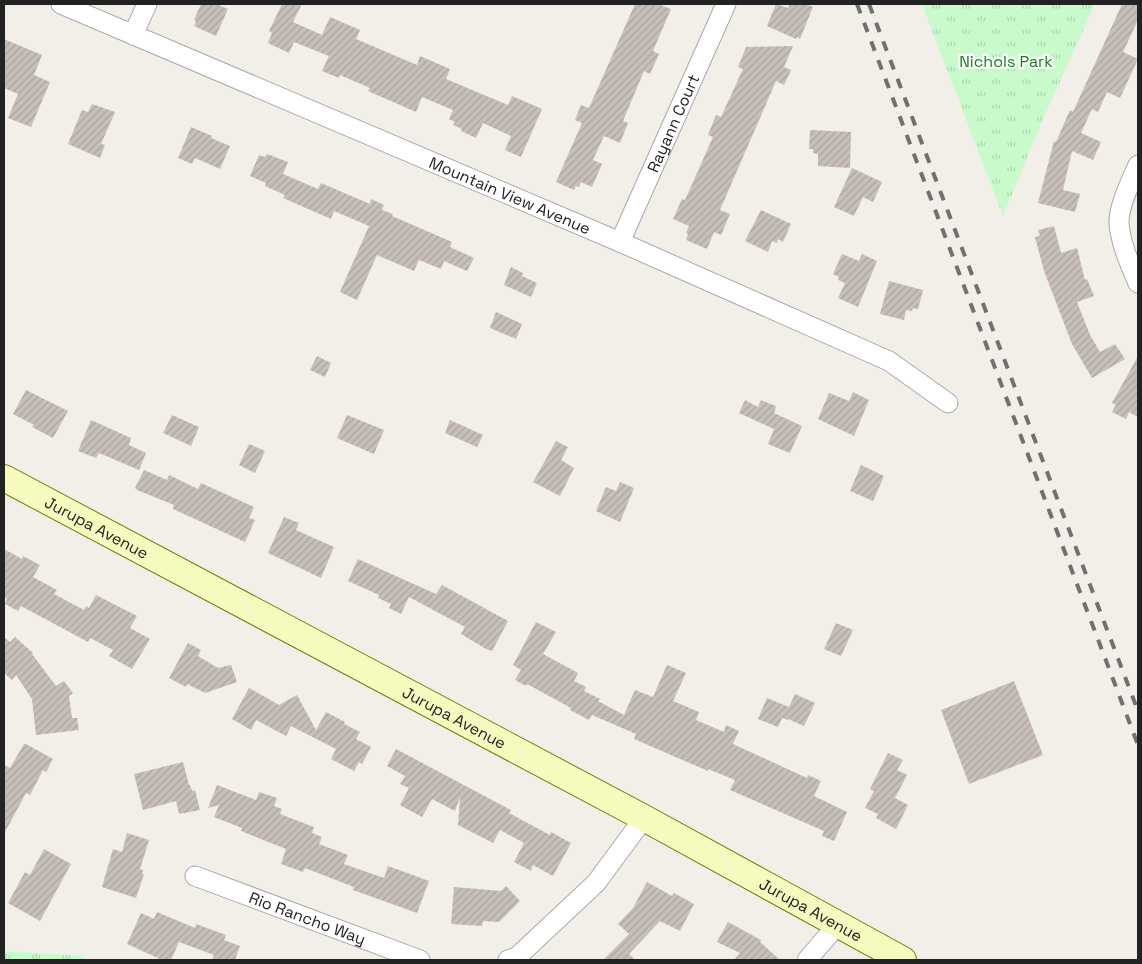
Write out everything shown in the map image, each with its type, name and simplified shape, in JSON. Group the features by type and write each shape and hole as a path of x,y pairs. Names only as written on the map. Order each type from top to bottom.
{"main road":[{"name":"Jurupa Avenue","path":"4,478 644,818 903,960"}],"street":[{"name":"Mountain View Avenue","path":"61,4 620,242 889,361 948,403"},
{"path":"133,35 147,4"},
{"name":"Rayann Court","path":"620,242 726,4"},
{"path":"1138,165 1125,194 1119,222 1124,248 1138,282"},
{"path":"508,960 517,957 596,882 644,818"},
{"name":"Rio Rancho Way","path":"195,876 420,960"},
{"path":"807,960 838,924"}],"green space":[{"name":"Nichols Park","path":"922,4 1095,4 1043,119 1003,216"},
{"path":"4,951 80,956 88,960 4,960"}],"building":[{"path":"201,4 216,4 228,9 216,36 194,26 196,21 194,20"},
{"path":"282,4 302,4 293,22 322,35 330,17 360,30 356,39 417,65 420,56 450,69 446,79 508,105 512,96 542,109 521,157 505,150 511,136 483,123 476,138 453,125 455,122 449,119 453,110 422,97 416,112 368,91 370,88 340,75 339,78 322,71 329,56 294,42 289,53 268,43 272,33 269,31"},
{"path":"635,4 658,4 671,9 653,51 659,54 650,74 644,71 623,121 628,123 620,143 604,136 593,160 602,164 592,187 581,182 579,187 576,186 574,190 556,182 582,123 575,120 581,105 589,108"},
{"path":"776,4 788,8 790,4 805,4 813,7 800,39 767,26"},
{"path":"1122,4 1138,4 1138,20 1123,52 1138,59 1120,98 1107,92 1098,112 1092,109 1081,133 1101,142 1093,160 1072,151 1063,190 1080,194 1075,212 1038,203 1054,141 1056,142 1070,110 1073,112"},
{"path":"4,39 42,55 34,75 50,82 31,127 8,118 18,94 4,88"},
{"path":"793,46 784,67 791,70 784,85 776,81 720,210 730,214 721,235 714,232 707,249 686,240 689,226 673,219 682,199 685,200 713,137 708,135 716,115 721,117 743,69 738,67 746,47"},
{"path":"92,104 115,112 101,144 105,145 100,158 68,144 82,110 88,112"},
{"path":"191,127 230,146 220,169 195,158 192,164 178,158"},
{"path":"810,130 851,132 850,168 818,166 818,154 813,153 813,149 809,149"},
{"path":"267,154 288,162 283,174 318,189 321,183 370,204 371,199 384,205 382,210 393,214 392,216 452,242 450,247 474,258 467,271 444,261 441,269 419,260 414,271 377,255 357,300 340,292 369,226 334,211 331,219 283,198 285,195 265,186 266,183 250,176 259,155 265,157"},
{"path":"852,168 882,182 873,202 863,197 854,216 834,207"},
{"path":"761,210 791,224 783,242 778,239 777,243 772,241 768,252 745,241"},
{"path":"1054,226 1061,253 1077,248 1085,280 1087,279 1094,296 1077,302 1090,335 1100,352 1115,344 1125,359 1092,378 1072,344 1044,271 1035,237 1040,236 1038,230"},
{"path":"842,254 859,261 862,254 877,261 858,307 838,298 845,283 838,280 839,277 833,274"},
{"path":"511,267 523,273 522,276 537,283 531,297 504,285"},
{"path":"889,281 923,290 918,309 906,310 904,320 880,314"},
{"path":"496,312 522,324 516,339 490,328"},
{"path":"317,356 331,363 325,377 310,370"},
{"path":"1138,356 1138,417 1129,412 1126,419 1112,412 1116,405 1112,403"},
{"path":"26,390 68,411 53,438 13,414"},
{"path":"853,392 869,400 854,436 818,419 829,393 849,401"},
{"path":"745,400 758,407 761,400 776,406 774,413 802,426 790,453 768,444 774,429 739,413"},
{"path":"172,415 199,427 191,446 163,433"},
{"path":"347,415 384,430 374,454 337,438"},
{"path":"91,420 131,438 129,445 146,453 139,470 99,453 96,458 78,451"},
{"path":"450,420 483,435 477,447 445,433"},
{"path":"556,441 568,447 561,460 574,468 560,496 533,482"},
{"path":"249,444 265,451 255,473 239,465"},
{"path":"861,465 884,476 873,501 850,491"},
{"path":"144,470 167,480 169,475 198,489 201,483 254,507 249,518 255,520 245,542 173,509 174,505 137,490 135,488"},
{"path":"620,482 634,488 620,522 596,511 606,487 616,491"},
{"path":"284,517 299,523 296,530 334,547 321,578 268,553"},
{"path":"4,549 22,559 23,556 40,565 33,577 57,590 54,594 84,610 86,606 89,608 96,595 137,616 130,628 150,639 132,669 109,656 113,650 90,638 88,642 21,606 18,611 5,604 7,599 4,597"},
{"path":"358,559 436,594 442,585 508,621 492,651 461,634 465,627 409,597 401,614 389,608 391,604 378,598 379,595 348,581"},
{"path":"536,622 556,632 543,654 578,673 574,681 586,687 584,691 624,715 635,690 653,697 667,665 686,673 673,701 699,712 696,720 724,732 726,725 739,731 733,744 807,778 808,775 821,781 814,796 847,812 834,841 822,836 824,831 730,790 735,780 708,769 708,771 634,739 636,734 592,715 589,720 527,684 526,686 515,680 521,670 513,665"},
{"path":"836,623 853,630 841,656 824,649"},
{"path":"4,637 10,642 15,637 33,653 56,686 64,681 73,693 69,696 72,718 77,718 79,730 36,735 32,699 16,675 12,680 4,673"},
{"path":"188,643 201,650 198,656 218,668 231,665 237,682 205,693 187,684 186,687 169,678"},
{"path":"1014,681 1043,755 969,784 941,710"},
{"path":"249,688 279,705 297,695 316,730 326,712 360,732 356,739 371,747 362,764 359,762 354,771 331,759 336,749 291,726 286,736 256,720 251,730 232,719"},
{"path":"795,694 815,703 804,726 782,718 778,727 758,719 767,698 789,707"},
{"path":"24,744 53,759 46,772 43,770 30,795 26,793 4,834 4,765 10,768"},
{"path":"396,749 511,810 509,813 550,835 551,832 571,843 553,876 533,865 531,871 514,862 524,843 500,830 493,843 458,825 460,797 455,811 432,799 422,817 400,805 409,788 400,784 405,776 387,766"},
{"path":"888,753 903,760 897,770 907,775 895,798 908,805 896,829 876,818 878,814 865,808 874,791 870,789"},
{"path":"183,762 189,785 192,791 195,790 200,810 179,814 176,801 143,810 134,774"},
{"path":"217,785 256,800 259,792 277,798 274,806 282,809 280,814 314,827 312,833 322,837 319,844 348,855 344,864 384,878 388,866 429,881 417,913 353,890 354,887 305,868 303,872 281,864 286,849 241,831 242,828 214,817 219,805 208,808"},
{"path":"127,833 149,840 140,869 143,870 142,874 144,874 136,898 102,887 113,849 122,852"},
{"path":"44,849 71,864 40,921 8,903 25,872 30,875"},
{"path":"647,882 672,896 674,893 694,904 680,931 660,921 629,954 635,960 603,960 629,934 618,924 633,908"},
{"path":"506,886 520,901 499,922 483,921 482,926 451,924 454,887 501,891"},
{"path":"157,912 195,928 196,924 226,935 224,940 240,946 235,960 212,960 214,955 179,942 171,960 162,960 127,944 141,913 154,919"},
{"path":"728,922 761,940 760,942 780,960 734,960 740,953 717,942"}],"railway":[{"path":"857,4 1138,745"},
{"path":"869,4 1138,711"}]}
